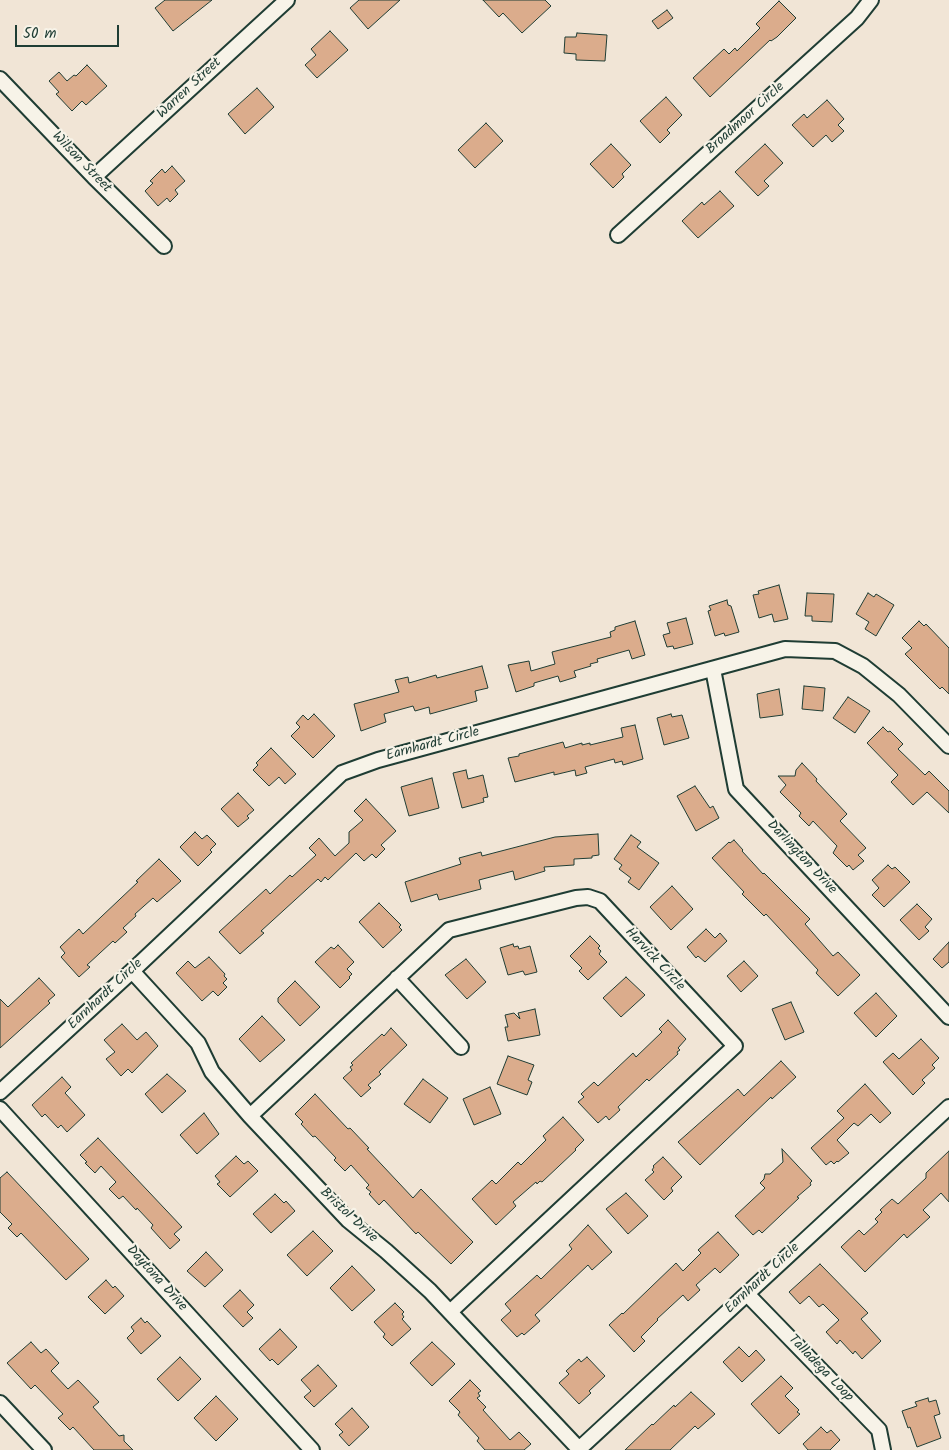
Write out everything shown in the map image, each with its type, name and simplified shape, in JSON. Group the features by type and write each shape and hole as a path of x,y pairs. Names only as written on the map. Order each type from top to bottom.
{"street":[{"name":"Warren Street","path":"94,177 287,0"},
{"name":"Broadmoor Circle","path":"618,235 857,18 871,0"},
{"name":"Wilson Street","path":"0,79 94,177 164,246"},
{"name":"Earnhardt Circle","path":"0,1092 132,971 342,772 378,760 785,649 835,651 863,666 899,694 949,746"},
{"name":"Darlington Drive","path":"713,669 736,788 949,1017"},
{"name":"Harvick Circle","path":"250,1116 449,930 576,898 588,897 600,901 735,1046 450,1312"},
{"name":"Bristol Drive","path":"132,971 198,1043 212,1072 250,1116 348,1220 430,1291 578,1450"},
{"path":"397,978 461,1047"},
{"name":"Earnhardt Circle","path":"578,1450 949,1107"},
{"name":"Daytona Drive","path":"0,1109 312,1450"},
{"name":"Talladega Loop","path":"747,1294 879,1430 883,1450"},
{"path":"0,1402 44,1450"}],"building":[{"path":"165,0 212,0 173,31 155,8"},
{"path":"359,0 400,0 368,29 350,8"},
{"path":"483,0 545,0 551,6 522,33 503,13 499,17"},
{"path":"779,1 796,18 710,97 693,78 724,49 729,54 735,48 737,51 760,28 756,24"},
{"path":"667,10 673,18 658,29 652,21"},
{"path":"330,31 348,50 317,78 305,65 316,55 311,49"},
{"path":"577,33 607,35 605,61 576,60 576,54 564,53 565,37 576,37"},
{"path":"87,65 107,86 86,105 82,101 72,111 56,94 59,92 49,81 59,72 67,81 74,75 76,76"},
{"path":"257,88 274,107 245,134 228,114"},
{"path":"666,97 682,115 667,130 670,133 660,143 640,121"},
{"path":"827,100 844,119 838,125 844,131 832,142 826,135 813,147 792,125 804,114 807,118"},
{"path":"486,123 503,141 475,168 458,150"},
{"path":"611,144 631,165 622,174 624,177 613,188 590,164"},
{"path":"765,144 783,163 764,181 769,186 758,196 735,172"},
{"path":"172,166 185,181 175,190 178,194 170,202 167,198 158,206 145,191 153,183 150,181 162,169 165,173"},
{"path":"720,191 734,206 698,238 682,221 702,202 704,205"},
{"path":"779,585 788,619 774,622 772,614 759,618 753,595 759,594 758,591"},
{"path":"807,593 834,594 832,622 812,621 812,616 805,616"},
{"path":"868,593 874,597 876,594 894,605 876,636 865,629 869,622 856,614"},
{"path":"727,600 728,605 731,606 739,632 725,636 724,633 715,636 708,611 711,610 709,606"},
{"path":"686,618 693,644 674,649 673,646 667,647 663,635 670,633 667,623"},
{"path":"635,621 645,655 632,659 629,650 597,659 598,662 590,664 591,666 574,671 576,677 560,682 558,676 534,683 534,686 516,692 508,665 529,661 531,671 555,664 552,652 611,637 610,632 615,630 615,627"},
{"path":"919,621 924,626 926,624 949,648 949,694 942,687 940,689 905,654 912,648 902,638"},
{"path":"482,666 488,688 475,691 477,701 430,714 429,707 415,711 413,706 384,714 386,722 361,731 354,704 399,692 395,680 408,677 409,683 436,675 437,678"},
{"path":"804,686 825,688 823,711 802,709"},
{"path":"779,689 783,715 760,718 757,694"},
{"path":"848,697 870,711 855,733 833,718"},
{"path":"314,714 335,736 313,758 291,736 300,727 296,723 303,715 308,720"},
{"path":"671,714 672,717 682,715 689,738 664,745 657,718"},
{"path":"635,725 643,759 623,765 622,761 615,763 614,759 585,767 587,773 576,776 575,770 554,775 554,772 515,782 508,758 563,742 565,748 582,743 582,745 590,743 590,745 623,737 621,728"},
{"path":"883,727 903,744 898,749 925,775 929,771 949,791 949,813 927,792 913,805 891,782 898,775 867,743"},
{"path":"271,748 296,774 285,784 279,777 269,786 253,770 258,765 256,763"},
{"path":"802,763 847,814 840,821 866,848 858,855 864,861 853,870 849,865 847,867 833,853 837,846 813,821 809,826 799,816 801,813 780,792 786,785 778,776 795,776 796,770"},
{"path":"466,770 468,779 483,775 488,797 483,798 484,802 462,808 453,773"},
{"path":"432,778 439,808 409,816 401,787"},
{"path":"695,786 710,808 713,806 719,818 696,831 677,796"},
{"path":"238,793 254,810 247,816 249,818 238,827 221,809"},
{"path":"366,799 396,831 381,845 385,849 376,858 372,854 364,861 356,853 328,880 325,877 321,882 318,879 261,931 264,933 240,954 219,932 266,889 270,894 290,875 292,877 316,855 309,848 319,838 335,856 349,843 349,832 363,820 354,811"},
{"path":"195,832 202,839 207,835 216,844 210,850 212,852 198,866 180,847"},
{"path":"598,834 599,855 592,856 592,858 574,859 574,865 544,867 545,871 515,880 513,871 479,880 481,889 439,900 437,894 411,902 405,882 461,864 459,858 481,852 482,856 555,837"},
{"path":"631,835 641,842 637,847 659,863 639,890 628,882 631,878 619,869 622,865 614,859"},
{"path":"734,840 763,874 810,919 805,924 833,956 838,952 860,975 838,996 816,973 818,970 766,914 764,916 742,894 744,892 712,858 729,842"},
{"path":"159,859 181,881 157,902 153,898 135,914 136,916 123,928 127,932 115,943 113,941 87,965 90,967 79,977 61,957 65,953 60,947 79,929 83,934 138,882 136,881"},
{"path":"888,865 892,869 895,867 910,882 884,907 872,895 879,888 872,880"},
{"path":"672,886 693,909 671,930 650,907"},
{"path":"379,903 401,925 399,927 402,930 383,948 359,922"},
{"path":"917,904 932,919 925,927 929,931 919,940 900,920"},
{"path":"706,929 715,938 720,933 727,941 705,962 698,956 696,958 687,947"},
{"path":"590,936 600,946 598,948 601,951 599,954 607,962 588,980 579,971 582,968 570,956"},
{"path":"949,942 949,962 942,968 933,959"},
{"path":"513,944 514,947 518,946 519,949 530,946 537,972 525,975 523,971 508,975 500,948"},
{"path":"338,945 354,962 347,969 352,974 350,978 340,988 315,962 331,947 334,949"},
{"path":"209,957 225,974 224,976 227,979 223,983 227,987 218,996 213,991 202,1001 176,973 188,961 195,968"},
{"path":"466,959 486,982 467,999 445,975"},
{"path":"744,961 758,976 741,992 727,976"},
{"path":"626,977 645,995 621,1017 603,998"},
{"path":"39,978 55,995 48,1001 50,1003 0,1048 0,999 8,1007"},
{"path":"295,981 320,1007 300,1026 278,1002 278,998"},
{"path":"876,993 897,1016 876,1037 854,1013"},
{"path":"791,1002 804,1032 785,1040 772,1009"},
{"path":"535,1009 540,1035 508,1041 505,1027 508,1027 505,1015 514,1013 520,1019 518,1013"},
{"path":"262,1016 285,1040 260,1062 239,1039"},
{"path":"668,1020 686,1039 678,1048 680,1050 677,1052 678,1054 649,1081 647,1079 618,1107 620,1110 609,1120 606,1116 598,1123 578,1102 584,1097 581,1094 594,1082 598,1086 633,1053 636,1057 662,1032 659,1029"},
{"path":"122,1024 137,1040 146,1032 158,1046 132,1073 128,1069 121,1076 106,1059 115,1052 104,1040"},
{"path":"391,1028 407,1045 379,1072 381,1074 368,1085 371,1088 361,1097 343,1078 352,1070 350,1067 353,1065 351,1063"},
{"path":"921,1039 939,1058 932,1065 935,1068 922,1080 925,1083 913,1095 883,1062 893,1053 899,1059"},
{"path":"508,1056 534,1065 528,1080 532,1082 527,1095 497,1084"},
{"path":"781,1061 796,1077 772,1099 771,1097 700,1165 678,1142 738,1089 744,1096"},
{"path":"167,1074 186,1091 162,1113 145,1094"},
{"path":"62,1077 71,1087 65,1093 85,1115 67,1132 61,1125 58,1128 45,1114 42,1117 32,1105"},
{"path":"423,1079 448,1098 430,1123 404,1104"},
{"path":"865,1084 891,1113 880,1123 871,1114 858,1126 854,1123 837,1140 849,1153 838,1162 834,1164 831,1161 826,1165 811,1148 844,1118 837,1111"},
{"path":"490,1087 501,1114 474,1125 463,1099"},
{"path":"315,1094 369,1148 367,1149 413,1198 421,1189 473,1242 451,1264 418,1232 416,1234 384,1200 379,1205 369,1194 371,1192 366,1188 369,1185 351,1165 345,1171 334,1160 336,1158 301,1124 303,1122 295,1114"},
{"path":"204,1113 219,1134 197,1154 180,1135"},
{"path":"563,1117 584,1140 542,1182 540,1181 537,1184 536,1182 513,1202 516,1206 496,1225 472,1199 492,1180 496,1184 518,1162 521,1165 546,1140 543,1136"},
{"path":"98,1138 182,1227 174,1234 180,1240 170,1249 151,1228 153,1225 137,1208 136,1210 123,1196 119,1199 109,1189 116,1182 101,1166 95,1173 85,1163 87,1162 80,1155"},
{"path":"782,1149 812,1181 811,1185 762,1233 759,1230 753,1235 735,1216 765,1188 760,1183 764,1179 765,1174 770,1174 783,1162"},
{"path":"949,1151 949,1202 941,1193 923,1210 930,1217 907,1238 904,1234 865,1272 841,1247 859,1230 864,1235 878,1222 875,1219 882,1212 880,1210 892,1199 898,1204 926,1178 926,1173"},
{"path":"236,1156 244,1164 248,1161 258,1171 230,1197 217,1184 220,1182 215,1176"},
{"path":"663,1157 682,1177 671,1188 673,1191 664,1200 645,1180 654,1172 652,1170 653,1166"},
{"path":"7,1172 89,1259 66,1280 21,1233 17,1237 8,1228 12,1224 0,1212 0,1178"},
{"path":"626,1193 648,1216 628,1234 606,1209"},
{"path":"275,1194 284,1203 286,1201 295,1211 271,1233 253,1214"},
{"path":"588,1225 612,1252 592,1270 588,1265 535,1315 540,1321 524,1335 522,1333 517,1337 501,1320 511,1311 505,1304 537,1275 541,1279 572,1249 569,1245"},
{"path":"313,1231 333,1251 307,1276 287,1255"},
{"path":"718,1232 739,1255 720,1273 715,1268 696,1285 700,1290 688,1301 683,1295 657,1319 641,1337 645,1341 634,1352 609,1325 676,1263 683,1271 701,1253 698,1250"},
{"path":"206,1252 223,1270 205,1287 187,1271"},
{"path":"820,1264 868,1313 861,1319 881,1341 862,1359 855,1351 853,1354 840,1340 837,1344 826,1332 839,1320 823,1304 819,1307 809,1296 800,1304 789,1292"},
{"path":"352,1266 375,1290 352,1311 330,1288"},
{"path":"106,1280 124,1296 105,1314 88,1297"},
{"path":"240,1290 254,1305 247,1312 253,1318 243,1327 223,1306"},
{"path":"395,1303 404,1312 402,1319 411,1329 392,1346 383,1337 385,1334 374,1322"},
{"path":"141,1318 145,1323 147,1321 161,1336 141,1354 127,1338 134,1331 131,1327"},
{"path":"280,1329 297,1347 278,1365 272,1359 270,1361 259,1349"},
{"path":"31,1342 41,1353 46,1349 59,1363 51,1371 68,1389 78,1380 99,1402 93,1407 119,1436 124,1435 124,1441 133,1450 94,1450 73,1427 70,1430 58,1418 63,1414 35,1385 31,1389 7,1363"},
{"path":"432,1342 455,1364 432,1386 410,1363"},
{"path":"739,1347 749,1357 756,1350 765,1360 742,1382 723,1362"},
{"path":"180,1357 201,1379 178,1401 157,1379"},
{"path":"587,1357 605,1376 589,1391 591,1393 579,1404 559,1383 569,1374 566,1371 579,1359 581,1362"},
{"path":"318,1365 337,1386 314,1407 304,1397 311,1391 301,1380"},
{"path":"781,1376 793,1388 785,1396 799,1410 797,1412 800,1414 779,1434 751,1404"},
{"path":"470,1380 481,1391 478,1393 480,1396 477,1398 486,1407 483,1410 510,1440 519,1432 531,1444 524,1450 485,1450 477,1441 479,1438 458,1415 460,1412 449,1401"},
{"path":"691,1392 715,1414 698,1429 695,1426 670,1450 625,1450 652,1424"},
{"path":"216,1396 238,1419 216,1441 194,1418"},
{"path":"928,1398 929,1402 936,1400 940,1414 934,1416 941,1438 917,1447 902,1411 917,1406 915,1402"},
{"path":"352,1408 369,1427 349,1446 339,1435 343,1432 335,1424"},
{"path":"821,1427 827,1433 831,1430 840,1440 830,1450 808,1450 803,1444"}]}
